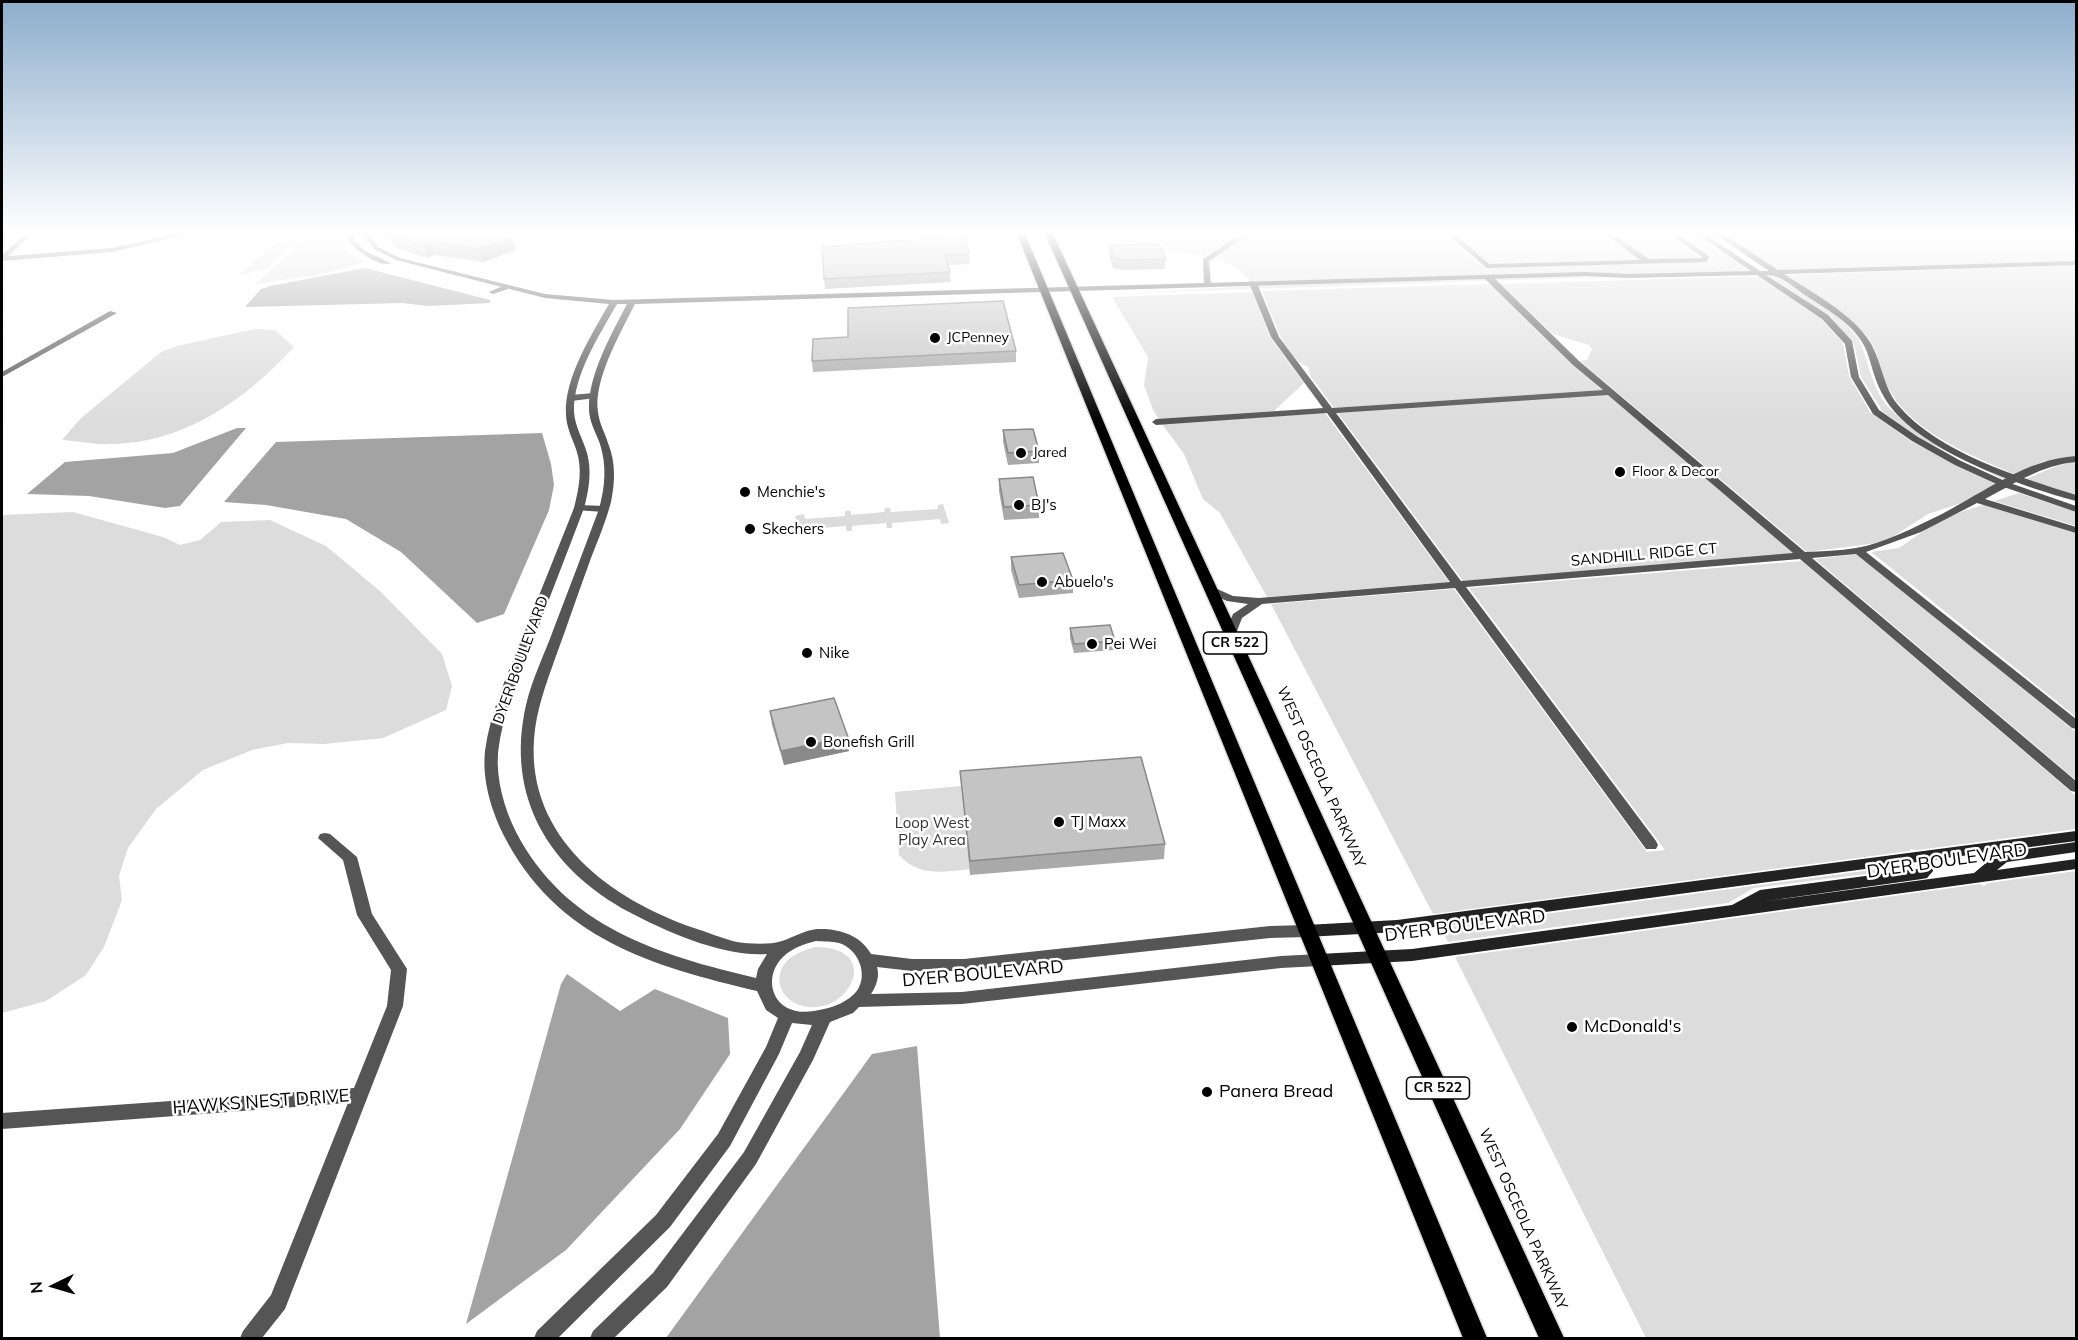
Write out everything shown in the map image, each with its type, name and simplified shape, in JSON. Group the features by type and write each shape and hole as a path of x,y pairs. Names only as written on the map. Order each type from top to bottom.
{"main road":[{"name":"CR 522","path":"1046,297 1475,1338"},
{"name":"WEST OSCEOLA PARKWAY","path":"1078,297 1552,1338"},
{"name":"DYER BOULEVARD","path":"1306,931 1397,926 2076,836"},
{"path":"1978,877 2002,857 2076,847"},
{"path":"1736,909 1760,895 1922,874 1926,871 1923,856"},
{"name":"DYER BOULEVARD","path":"1319,960 1412,955 2076,864"}],"street":[{"path":"513,297 538,302 612,305 929,297"},
{"path":"548,297 612,305"},
{"path":"1259,297 1275,337 1651,845"},
{"path":"1509,297 1576,363 2076,788"},
{"path":"1795,297 1825,317 1848,343 1855,377 1876,412 1915,439 2004,484 2076,509"},
{"path":"1811,297 1843,318 1862,336 1873,357 1880,383 1895,408 1918,428 1965,456 2016,478 2076,498"},
{"name":"DYER BOULEVARD","path":"612,305 579,374 571,398 572,425 584,466 585,479 579,508 503,702 494,733 491,769 501,815 520,854 562,903 615,939 669,962 763,986"},
{"name":"DYER BOULEVARD","path":"630,305 597,380 593,396 595,422 607,453 609,466 608,492 604,509 533,702 526,734 526,761 533,797 554,840 585,874 632,909 678,929 738,948 785,947"},
{"path":"2,375 113,313"},
{"path":"1156,422 1611,392"},
{"path":"571,398 593,396"},
{"name":"SANDHILL RIDGE CT","path":"1211,590 1231,599 1259,601 1858,550 1887,543 1914,532 2016,478 2048,465 2076,459"},
{"path":"1977,500 2076,530"},
{"path":"579,508 604,509"},
{"path":"1858,550 2076,725"},
{"path":"1231,634 1237,616 1259,601"},
{"path":"325,838 350,856 366,915 399,969 395,1006 360,1095"},
{"name":"DYER BOULEVARD","path":"868,960 912,965 964,966 1270,932 1306,931"},
{"path":"816,936 845,939 859,947 868,960 870,974 866,988 857,1001 842,1012 824,1018 804,1020 787,1016 774,1008 766,999 763,986 764,972 772,958 785,947 800,939 816,936"},
{"name":"DYER BOULEVARD","path":"857,1001 962,998 1281,962 1319,960"},
{"path":"544,1338 663,1221 724,1140 773,1049 787,1016"},
{"path":"600,1338 660,1280 750,1158 807,1055 824,1018"},
{"name":"HAWKS NEST DRIVE","path":"2,1121 360,1095 278,1302 250,1338"}],"green space":[{"path":"1112,297 1254,297 1270,337 1304,383 1274,411 1159,419 1153,410 1144,385 1148,357"},
{"path":"1264,297 1504,297 1602,390 1334,408 1311,377 1308,367 1292,354 1274,322"},
{"path":"1513,297 1789,297 1819,317 1843,343 1849,376 1870,412 1912,442 2007,488 1928,514 1885,542 1807,552 1580,361 1587,360 1592,349 1589,345 1553,334"},
{"path":"1800,297 1808,297 1820,304 1851,330 1862,348 1875,385 1890,409 1931,440 2008,478 2009,482 1921,439 1883,412 1861,377 1854,344 1830,317"},
{"path":"1818,297 2076,297 2076,456 2042,462 2014,474 1942,440 1910,416 1897,402 1887,386 1874,347 1866,335 1838,310"},
{"path":"254,329 275,330 294,347 256,384 213,414 165,436 139,442 106,444 62,440 81,418 161,352 177,346"},
{"path":"1608,394 1794,554 1463,581 1337,412"},
{"path":"1325,413 1449,582 1267,597 1220,513 1203,499 1184,454 1162,424"},
{"path":"2076,461 2076,496 2026,479 2054,467"},
{"path":"2019,493 2076,512 2076,526 1994,501"},
{"path":"943,504 949,523 941,524 940,519 892,523 892,528 887,528 886,523 852,526 852,531 846,531 846,526 810,529 810,533 801,533 795,516 804,514 805,519 845,516 845,511 851,511 851,515 884,512 885,508 890,508 891,512 938,509 938,505"},
{"path":"1985,504 2076,532 2076,717 1871,552 1899,548 1941,519"},
{"path":"73,512 163,537 180,545 200,540 221,522 270,520 326,546 381,592 442,654 452,686 446,710 383,738 324,744 288,743 252,750 203,770 156,809 128,848 119,876 122,900 104,947 86,975 46,1001 2,1013 2,515"},
{"path":"1858,554 2076,732 2076,780 1815,559"},
{"path":"1802,561 2076,796 2076,829 1918,850 1910,849 1910,851 1433,914 1271,604 1454,589 1647,852 1665,850 1469,588"},
{"name":"Loop West Play Area","path":"961,786 970,869 932,871 914,867 906,862 899,855 895,792"},
{"path":"1915,864 1914,868 1754,888 1728,903 1448,942 1441,928"},
{"path":"2076,871 2076,1338 1646,1338 1455,957 1980,884 1984,886 1988,883"},
{"path":"814,947 837,950 849,958 854,970 852,983 843,994 831,1003 815,1007 797,1004 785,996 779,977 789,959"}],"shaded area":[{"path":"254,297 476,297 490,300 490,303 428,306 402,303 245,307"},
{"path":"237,428 246,428 180,506 165,508 89,496 27,494 65,462 173,453"},
{"path":"542,433 554,485 549,510 504,614 477,623 401,552 346,519 266,505 224,502 276,442"},
{"path":"567,974 620,1011 655,989 728,1018 730,1054 680,1129 566,1250 466,1324 561,984"},
{"path":"917,1046 940,1338 666,1338 872,1054"}],"building":[{"name":"JCPenney","path":"1003,301 1016,351 812,361 813,339 848,337 848,308"},
{"path":"1033,429 1039,451 1008,453 1003,430"},
{"path":"1033,477 1039,505 1004,507 999,479"},
{"path":"1063,553 1073,580 1019,585 1011,557"},
{"path":"1110,625 1115,641 1074,644 1070,628"},
{"name":"Bonefish Grill","path":"834,698 848,737 781,751 770,711"},
{"name":"TJ Maxx","path":"1141,757 1165,844 970,861 960,771"}],"place":[{"name":"JCPenney","path":"935,338"},
{"name":"Jared","path":"1021,453"},
{"name":"Floor & Decor","path":"1620,472"},
{"name":"Menchie's","path":"745,492"},
{"name":"BJ's","path":"1019,505"},
{"name":"Skechers","path":"750,529"},
{"name":"Abuelo's","path":"1042,582"},
{"name":"Pei Wei","path":"1092,644"},
{"name":"Nike","path":"807,653"},
{"name":"Bonefish Grill","path":"811,742"},
{"name":"TJ Maxx","path":"1059,822"},
{"name":"McDonald's","path":"1572,1027"},
{"name":"Panera Bread","path":"1207,1092"}]}
